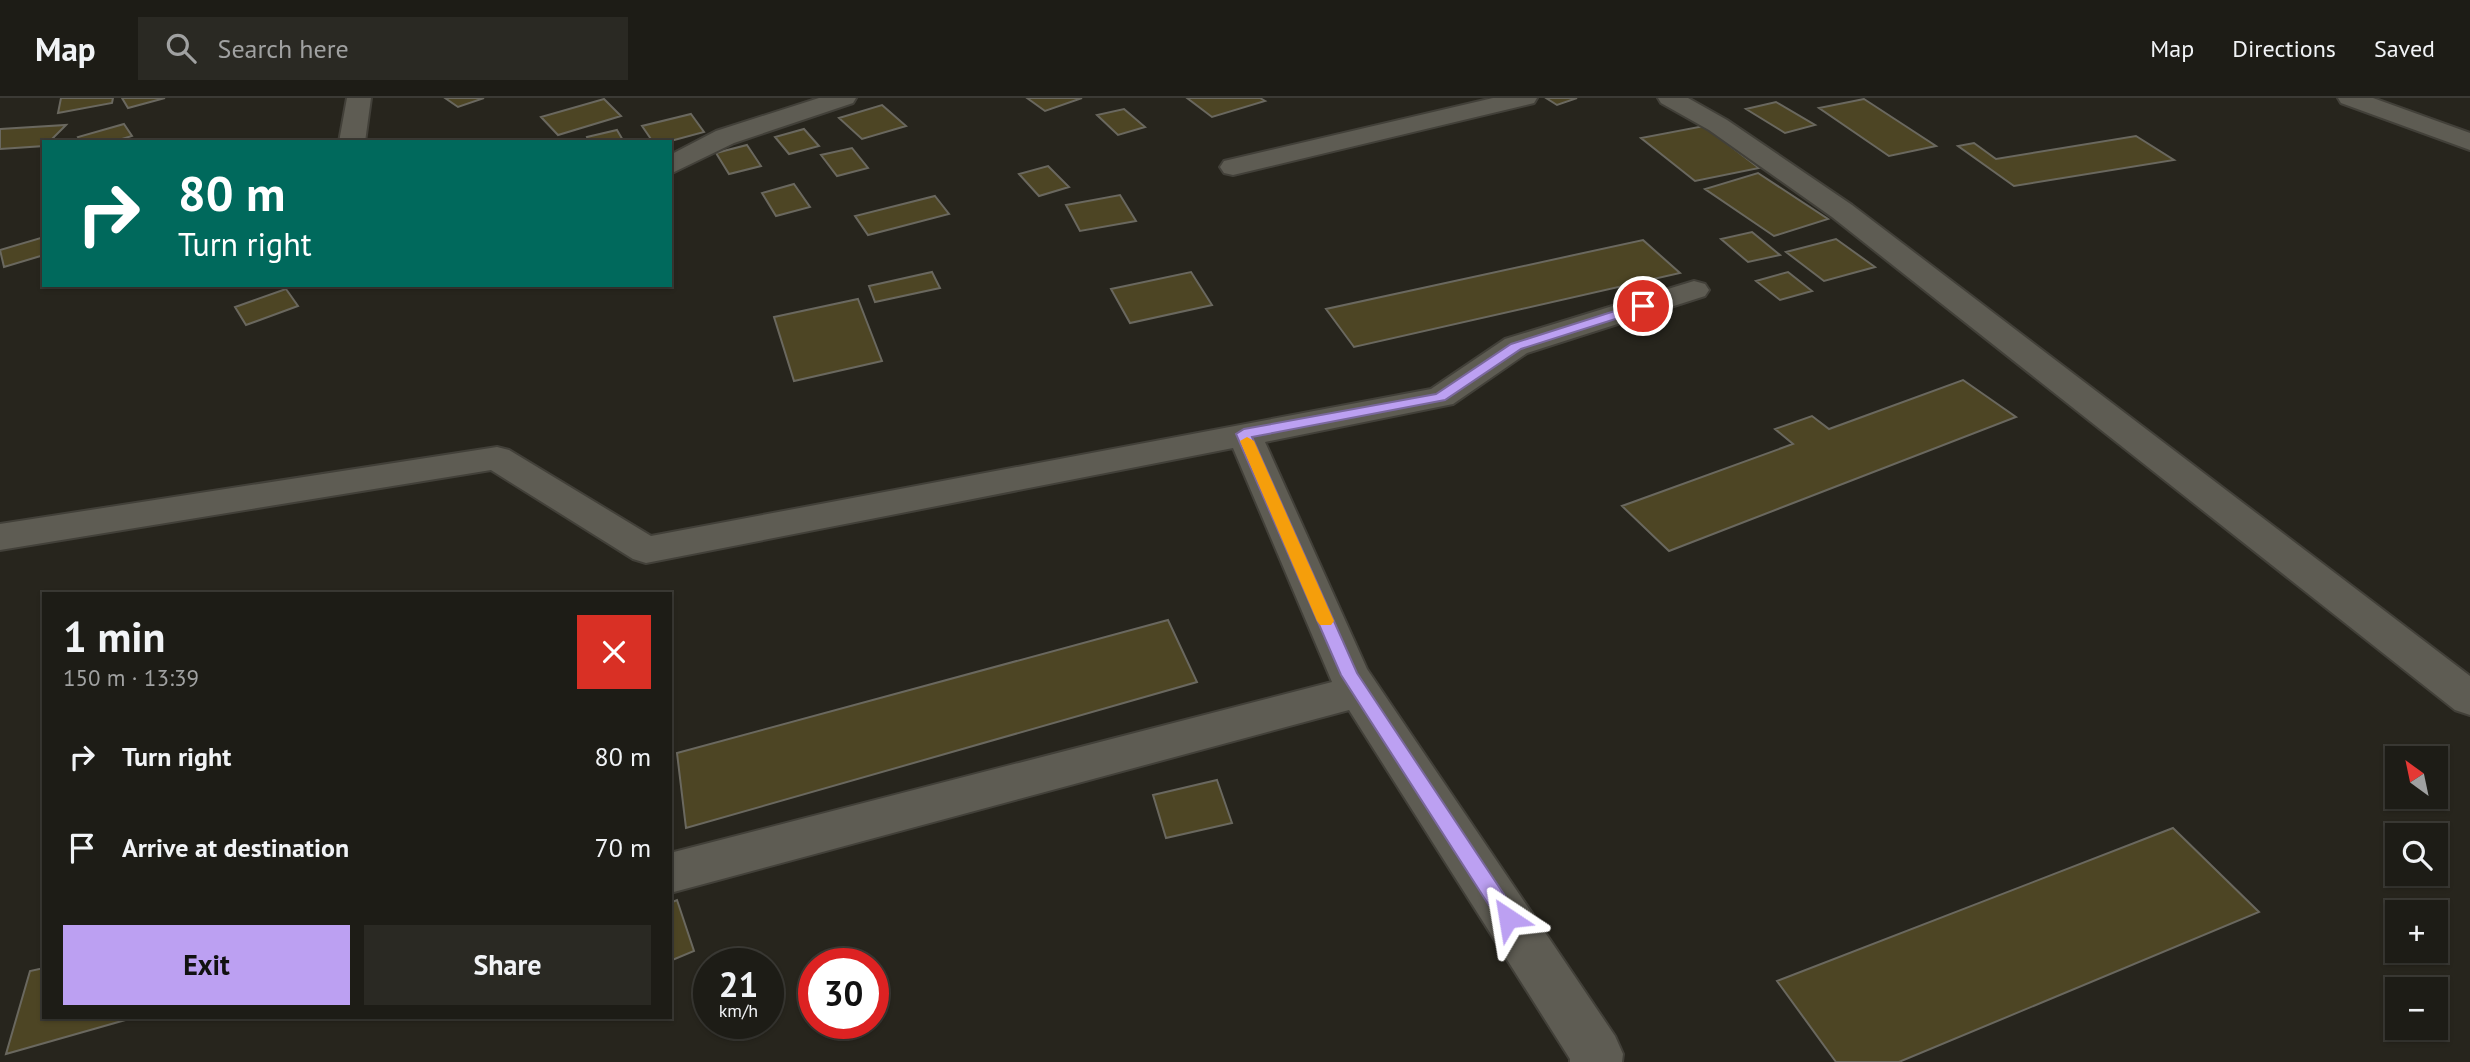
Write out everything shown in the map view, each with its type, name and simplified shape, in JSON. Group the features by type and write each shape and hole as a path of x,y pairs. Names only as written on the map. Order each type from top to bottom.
{"street":[{"path":"352,140 359,98"},
{"path":"672,165 725,137 844,98"},
{"path":"1233,167 1525,98"},
{"path":"1680,104 1725,98"},
{"path":"2350,98 2470,142"},
{"path":"1680,104 1718,125 1842,211 2470,699"},
{"path":"0,537 497,458 646,550 1441,397 1516,346 1693,290"},
{"path":"1244,434 1349,675 1597,1054 1596,1062"},
{"path":"672,872 1360,691"}],"building":[{"path":"61,98 113,98 112,103 58,113"},
{"path":"122,98 165,98 128,108"},
{"path":"445,98 484,98 458,107"},
{"path":"1027,98 1082,98 1045,111"},
{"path":"1187,98 1260,98 1265,101 1212,117"},
{"path":"1546,98 1577,98 1557,105"},
{"path":"604,99 621,116 558,135 541,117"},
{"path":"1864,99 1936,146 1889,156 1819,108"},
{"path":"1776,102 1815,125 1785,133 1746,109"},
{"path":"882,105 906,126 862,139 839,118"},
{"path":"1124,109 1145,127 1118,135 1097,115"},
{"path":"691,114 704,132 672,141 652,140 642,126"},
{"path":"124,124 132,136 119,140 80,140 78,137"},
{"path":"66,125 51,140 42,140 42,146 0,149 0,129"},
{"path":"1704,126 1759,168 1695,181 1641,138"},
{"path":"804,129 819,146 789,154 775,137"},
{"path":"617,130 623,140 588,140 587,137"},
{"path":"2136,136 2174,160 2014,186 1958,146 1974,143 1996,159"},
{"path":"747,145 761,166 729,174 716,153"},
{"path":"852,148 868,168 837,176 821,155"},
{"path":"1048,166 1069,187 1039,196 1019,174"},
{"path":"1758,173 1828,219 1774,236 1705,189"},
{"path":"794,184 810,207 776,216 762,193"},
{"path":"1120,195 1136,221 1080,231 1066,205"},
{"path":"935,196 949,214 868,235 855,216"},
{"path":"1752,232 1780,255 1748,262 1721,239"},
{"path":"42,238 42,256 4,267 0,250"},
{"path":"1836,239 1875,267 1824,281 1786,252"},
{"path":"1643,240 1680,273 1354,347 1326,309"},
{"path":"932,272 940,288 875,302 869,286"},
{"path":"1191,272 1212,305 1130,323 1111,289"},
{"path":"1788,272 1812,291 1780,300 1756,281"},
{"path":"286,289 298,306 246,325 235,307"},
{"path":"858,299 882,361 794,381 774,317"},
{"path":"1963,380 2016,417 1669,551 1622,506 1793,444 1775,429 1812,416 1829,429"},
{"path":"1168,620 1197,682 686,828 677,753"},
{"path":"1217,780 1232,823 1166,838 1153,795"},
{"path":"2173,828 2259,912 1899,1062 1836,1062 1777,981"},
{"path":"677,900 693,951 672,960 672,902"},
{"path":"42,968 42,1019 129,1019 6,1054 30,971"}],"slow traffic":[{"path":"1247,441 1325,621"}],"route":[{"path":"1508,918 1349,675 1244,434 1441,397 1516,346 1643,306"}]}
